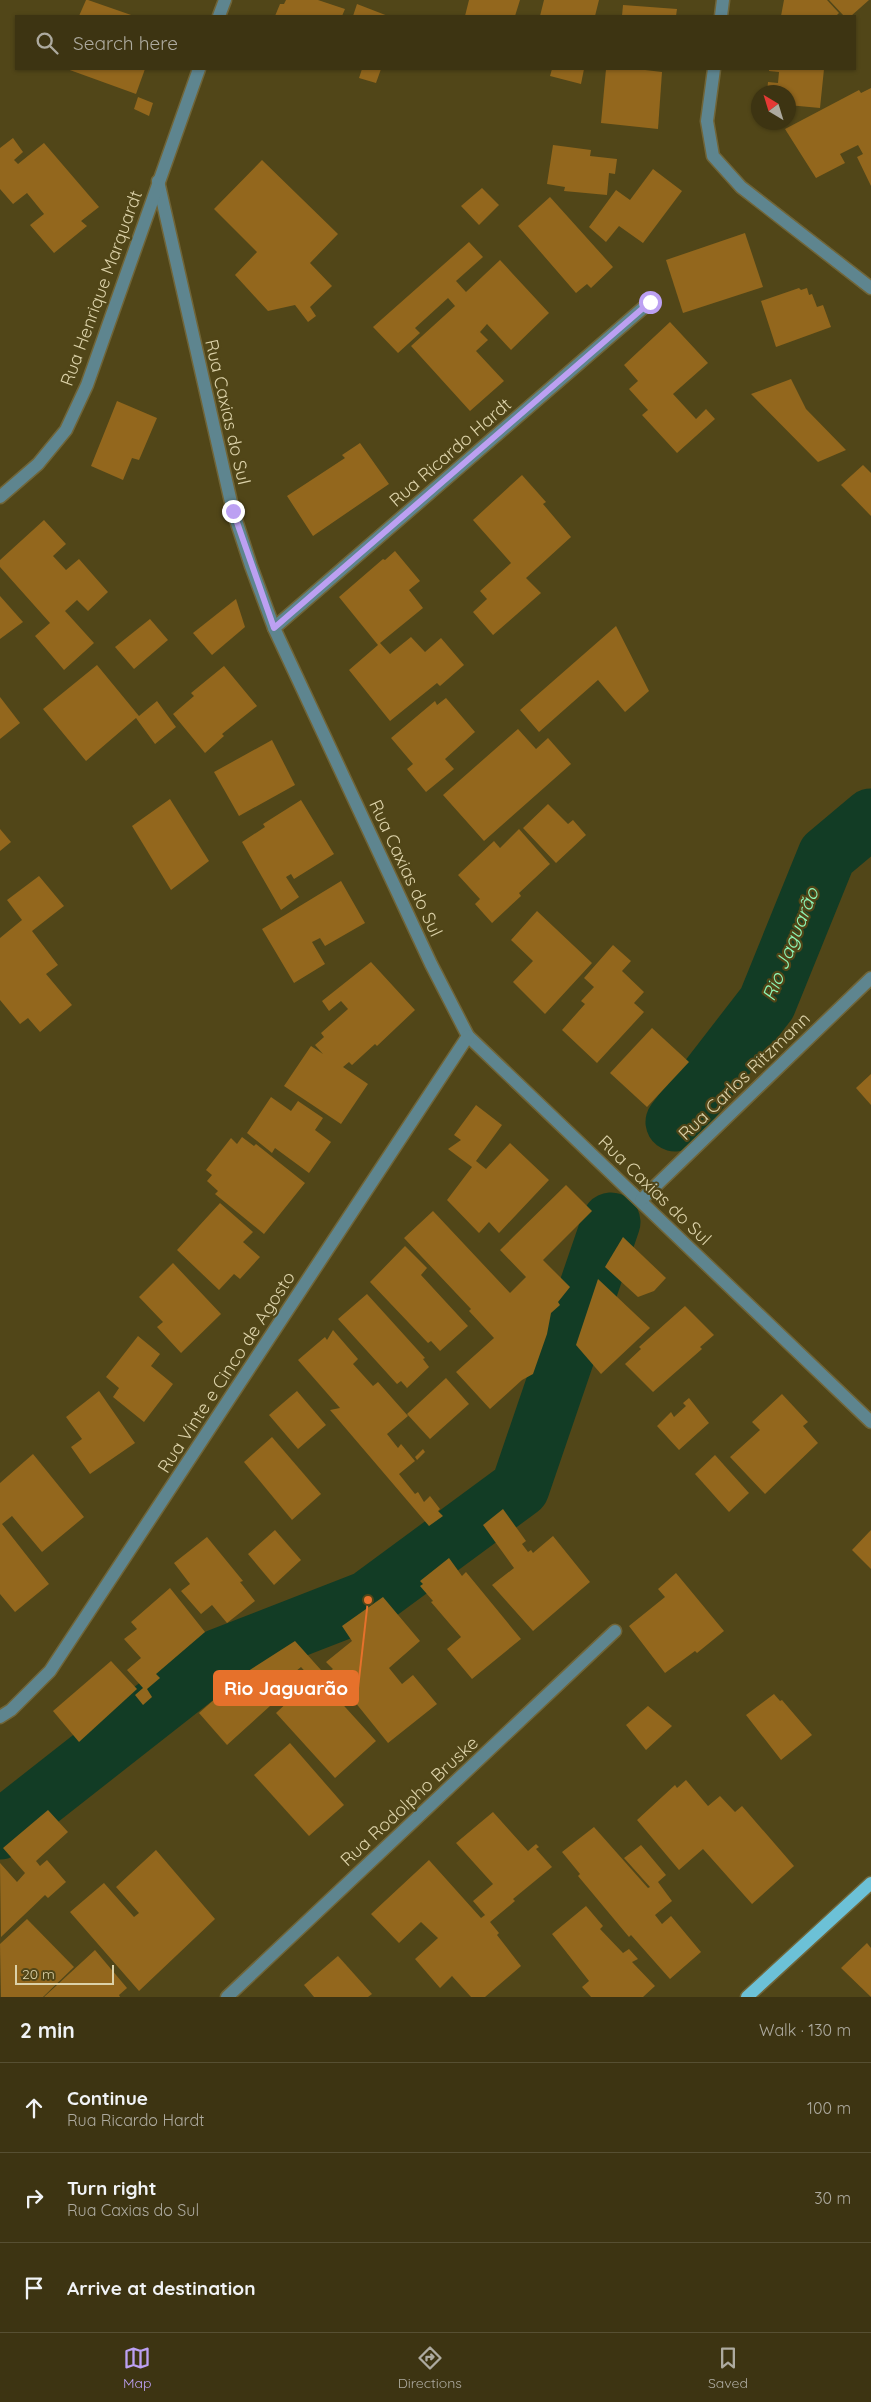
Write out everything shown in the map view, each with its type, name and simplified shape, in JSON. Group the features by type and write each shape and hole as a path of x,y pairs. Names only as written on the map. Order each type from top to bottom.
{"main road":[{"path":"746,1997 871,1883"}],"street":[{"path":"218,15 224,0"},
{"path":"721,15 723,0"},
{"name":"Rua Henrique Marquardt","path":"0,497 38,464 66,430 87,385 199,70"},
{"path":"714,70 708,121 713,156 742,187 871,288"},
{"name":"Rua Caxias do Sul","path":"158,181 233,511 274,628 431,964 468,1036 871,1422"},
{"name":"Rua Ricardo Hardt","path":"274,628 650,302"},
{"name":"Rua Carlos Ritzmann","path":"641,1200 871,978"},
{"name":"Rua Vinte e Cinco de Agosto","path":"0,1716 11,1710 50,1671 468,1036"},
{"name":"Rua Rodolpho Bruske","path":"227,1997 615,1631"}],"building":[{"path":"86,0 88,0 131,15 79,15"},
{"path":"286,0 318,0 345,9 342,15 275,15 280,4 284,4"},
{"path":"469,0 520,0 515,15 465,15"},
{"path":"544,0 599,0 595,15 540,15"},
{"path":"784,0 827,0 839,13 837,15 781,15"},
{"path":"829,0 869,0 852,15 843,15"},
{"path":"357,4 385,15 353,15"},
{"path":"623,5 677,9 676,15 622,15"},
{"path":"70,70 145,70 136,94"},
{"path":"362,70 381,70 376,83 359,78"},
{"path":"552,70 584,70 581,84 550,76"},
{"path":"606,70 662,72 658,129 601,123"},
{"path":"769,70 824,70 820,108 796,106 796,85 768,85 768,82 778,83 779,72"},
{"path":"871,88 871,186 857,157 863,154 858,145 840,154 845,163 816,178 786,130 796,130 796,123 859,90 861,93"},
{"path":"138,97 153,103 149,116 134,109"},
{"path":"13,138 23,152 14,160 18,164 44,143 99,207 81,221 87,226 54,253 30,225 44,214 27,193 13,204 0,189 0,148"},
{"path":"553,145 591,150 590,156 617,159 615,174 609,173 607,195 564,191 565,187 547,184"},
{"path":"262,160 338,234 310,263 332,286 310,307 316,316 308,322 295,305 268,311 235,275 257,252 214,209"},
{"path":"653,169 682,191 643,243 619,226 606,242 589,227 616,190 630,200"},
{"path":"482,188 499,205 479,225 461,206"},
{"path":"550,197 613,267 591,288 587,284 576,293 518,226"},
{"path":"745,233 763,287 683,313 666,260"},
{"path":"469,242 483,257 456,281 466,292 500,260 549,313 511,350 487,324 480,332 488,340 476,351 504,381 470,411 411,346 455,306 448,298 415,328 420,333 398,353 373,327"},
{"path":"799,288 801,290 807,288 809,295 812,294 817,307 823,305 831,327 776,347 761,301"},
{"path":"670,322 708,363 673,394 696,419 706,409 715,419 677,453 642,415 648,410 629,389 638,381 624,365"},
{"path":"791,379 806,409 846,450 818,462 751,394"},
{"path":"117,401 157,418 139,460 132,458 123,480 91,466"},
{"path":"360,443 389,484 313,536 287,496 345,458 342,455"},
{"path":"863,465 871,473 871,516 841,485"},
{"path":"522,475 546,502 543,504 571,537 526,578 541,593 493,635 473,612 487,599 480,591 511,563 473,520"},
{"path":"44,520 66,544 53,556 66,570 79,559 108,592 88,611 77,600 65,611 94,643 64,670 35,636 50,623 0,567 0,560"},
{"path":"395,551 420,581 409,590 423,608 380,643 390,654 411,637 425,652 441,638 464,665 440,686 437,683 390,721 349,670 378,645 339,597"},
{"path":"0,596 23,622 0,639"},
{"path":"236,599 245,627 212,655 193,633"},
{"path":"150,619 168,640 134,669 115,647"},
{"path":"616,626 649,691 625,712 598,680 539,732 520,710"},
{"path":"97,665 139,716 157,701 176,727 155,744 136,718 86,761 43,709"},
{"path":"224,666 257,706 222,734 224,736 205,753 173,714 194,696 191,693"},
{"path":"0,697 20,723 0,739"},
{"path":"446,698 475,732 445,759 454,769 426,792 407,769 413,764 391,738 435,701 437,705"},
{"path":"518,729 536,749 548,738 571,764 484,841 443,795"},
{"path":"272,740 295,785 239,816 214,772"},
{"path":"170,799 209,861 171,890 132,826"},
{"path":"301,800 334,854 294,879 291,874 286,877 299,897 281,910 242,842 265,827 263,824"},
{"path":"548,804 568,824 573,820 586,835 556,863 523,828"},
{"path":"0,829 11,842 0,851"},
{"path":"519,829 550,864 519,893 521,896 492,923 475,904 480,899 458,875 494,841 500,848"},
{"path":"39,876 64,906 32,931 58,965 46,974 72,1005 40,1032 28,1018 20,1024 0,1000 0,938 22,920 7,900"},
{"path":"341,881 365,923 325,946 320,938 312,942 325,964 294,983 262,929"},
{"path":"537,911 592,963 545,1014 513,982 533,961 511,940"},
{"path":"613,945 631,961 622,971 644,992 634,1003 644,1012 597,1063 562,1030 585,1004 581,1001 594,987 584,978"},
{"path":"371,962 415,1010 377,1046 375,1044 352,1065 349,1062 343,1067 368,1084 341,1124 284,1086 311,1046 323,1054 315,1045 324,1037 321,1033 348,1009 341,1001 329,1011 322,1001"},
{"path":"652,1028 689,1062 647,1107 610,1073"},
{"path":"871,1074 871,1105 856,1088"},
{"path":"271,1097 291,1111 298,1101 323,1118 315,1130 331,1142 309,1173 275,1148 272,1153 247,1133"},
{"path":"476,1105 502,1125 476,1161 486,1169 510,1143 549,1180 499,1233 489,1222 479,1233 447,1200 472,1167 448,1149 461,1140 454,1135"},
{"path":"242,1137 254,1146 256,1144 305,1183 264,1234 215,1194 218,1191 207,1181 212,1175 206,1170 231,1138 237,1144"},
{"path":"566,1185 592,1211 543,1260 570,1287 558,1302 560,1305 551,1313 547,1334 533,1374 522,1380 490,1409 456,1372 494,1338 469,1311 471,1309 404,1238 433,1211 510,1293 526,1277 500,1250"},
{"path":"220,1203 253,1232 243,1242 260,1257 240,1279 234,1274 219,1290 177,1250"},
{"path":"623,1237 666,1278 654,1291 638,1297 605,1267"},
{"path":"405,1246 427,1268 421,1275 468,1326 440,1351 431,1341 428,1343 370,1282"},
{"path":"173,1263 221,1314 181,1353 157,1327 163,1322 139,1297"},
{"path":"598,1279 650,1328 601,1374 576,1345"},
{"path":"367,1294 425,1358 423,1359 429,1367 407,1388 401,1381 397,1384 338,1319"},
{"path":"685,1306 714,1335 700,1347 702,1349 653,1392 625,1364 641,1349 639,1347"},
{"path":"333,1330 358,1359 353,1364 373,1386 378,1382 408,1416 387,1434 398,1448 401,1444 415,1461 399,1474 415,1494 418,1492 424,1502 430,1496 440,1509 438,1511 443,1516 429,1526 330,1410 340,1408 298,1360 325,1337 327,1340"},
{"path":"138,1336 160,1354 151,1366 173,1384 144,1422 113,1397 119,1388 106,1377"},
{"path":"446,1378 469,1404 430,1439 407,1414"},
{"path":"99,1391 135,1443 90,1474 71,1447 82,1439 66,1417"},
{"path":"297,1391 326,1425 298,1449 269,1415"},
{"path":"782,1394 808,1422 803,1426 818,1443 765,1494 730,1457 760,1430 752,1422"},
{"path":"689,1398 709,1423 679,1450 657,1426 671,1412 674,1417 686,1406 683,1403"},
{"path":"272,1437 321,1494 292,1520 244,1462"},
{"path":"423,1449 425,1452 417,1460 415,1457"},
{"path":"33,1454 84,1517 42,1552 12,1516 2,1524 49,1584 15,1612 0,1594 0,1483"},
{"path":"715,1455 749,1493 729,1512 695,1474"},
{"path":"503,1509 526,1541 522,1544 528,1552 531,1550 533,1553 553,1536 590,1582 533,1631 492,1585 514,1568 483,1525"},
{"path":"275,1530 301,1560 274,1585 248,1554"},
{"path":"871,1530 871,1569 852,1550"},
{"path":"207,1537 243,1581 240,1582 255,1601 227,1623 212,1605 201,1614 181,1591 190,1584 174,1563"},
{"path":"449,1558 462,1576 466,1572 521,1639 472,1679 447,1649 461,1637 420,1586 423,1584 420,1581"},
{"path":"676,1573 724,1631 697,1653 695,1651 665,1673 629,1626 665,1597 658,1589"},
{"path":"170,1588 205,1632 156,1674 160,1678 147,1689 152,1697 143,1705 135,1695 143,1688 127,1670 141,1658 124,1639 137,1629 131,1622"},
{"path":"383,1597 420,1641 389,1668 402,1684 413,1675 437,1704 388,1743 330,1671 333,1669 326,1662 352,1641 342,1626"},
{"path":"295,1641 321,1670 316,1675 376,1741 335,1778 276,1713 312,1679 301,1667 263,1698 270,1706 227,1745 199,1713 242,1675"},
{"path":"111,1661 137,1689 79,1742 53,1711"},
{"path":"774,1694 780,1701 782,1700 812,1735 781,1760 746,1715"},
{"path":"648,1706 672,1726 646,1750 626,1725"},
{"path":"290,1743 344,1805 309,1836 254,1775"},
{"path":"686,1780 708,1806 720,1796 735,1812 742,1806 794,1866 752,1904 703,1849 679,1870 637,1820 675,1785 677,1788"},
{"path":"48,1810 68,1832 36,1861 40,1866 47,1860 66,1882 48,1898 45,1895 1,1937 0,1863 17,1882 25,1873 3,1848"},
{"path":"493,1812 528,1851 536,1844 539,1847 536,1849 552,1867 513,1899 515,1901 490,1922 499,1933 497,1935 521,1966 485,1997 471,1997 452,1976 440,1988 415,1959 438,1938 421,1922 399,1943 371,1914 429,1860 481,1918 485,1915 473,1901 493,1884 456,1843"},
{"path":"594,1827 648,1888 650,1887 624,1858 641,1845 666,1875 658,1882 672,1901 655,1915 662,1924 671,1916 701,1952 670,1979 631,1935 629,1937 578,1876 580,1874 562,1852"},
{"path":"156,1850 215,1919 139,1991 70,1912 104,1883 134,1917 139,1913 116,1887"},
{"path":"586,1906 603,1926 600,1929 623,1953 629,1949 638,1959 632,1962 655,1986 643,1997 591,1997 582,1987 589,1981 552,1934"},
{"path":"27,1919 74,1967 43,1997 1,1997 0,1944"},
{"path":"867,1943 871,1948 871,1997 841,1968"},
{"path":"95,1950 127,1988 119,1995 120,1997 44,1997"},
{"path":"338,1956 372,1994 368,1997 314,1997 304,1985"}],"waterway":[{"name":"Rio Jaguarão","path":"675,1122 767,1003 827,855 871,818"},
{"name":"Rio Jaguarão","path":"0,1830 219,1658 368,1600 520,1488 611,1222"}],"place":[{"name":"Rio Jaguarão","path":"368,1600"}],"route":[{"path":"233,511 274,628 650,302"}]}
